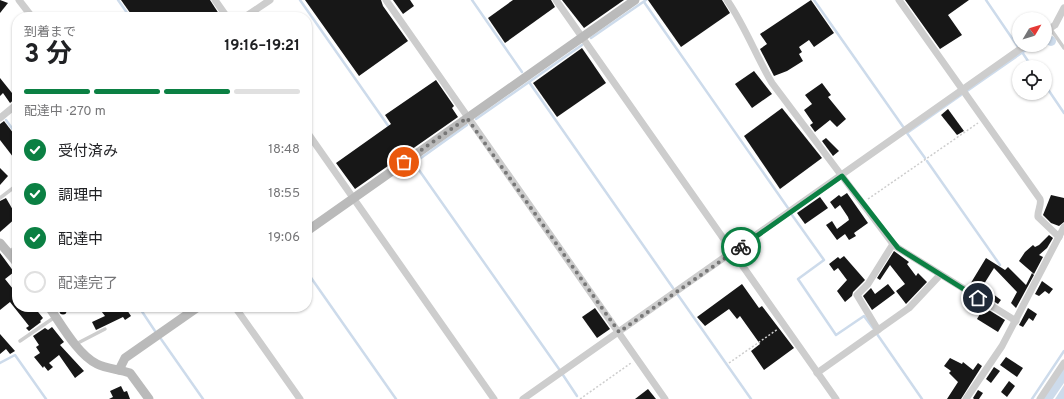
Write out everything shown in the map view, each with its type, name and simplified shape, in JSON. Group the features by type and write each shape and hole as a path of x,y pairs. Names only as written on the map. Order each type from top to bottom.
{"street":[{"path":"19,0 28,12"},
{"path":"215,0 223,12"},
{"path":"253,12 270,0"},
{"path":"386,0 467,118 665,399"},
{"path":"556,0 836,399"},
{"path":"312,227 635,0"},
{"path":"727,0 742,21 763,68 772,83 893,244 940,275 1016,321"},
{"path":"900,0 1040,199 1041,203 1038,217 1059,237"},
{"path":"1052,27 1055,25 1064,8"},
{"path":"523,399 842,176 1016,52"},
{"path":"0,118 12,110"},
{"path":"312,139 494,399"},
{"path":"966,399 1002,346 1064,228"},
{"path":"0,244 12,256"},
{"path":"878,330 856,297 868,284 893,244"},
{"path":"817,373 908,308 940,275"},
{"path":"52,312 75,344 96,364 130,373 134,376 149,399"},
{"path":"118,370 125,358 191,312"},
{"path":"239,312 300,399"},
{"path":"1040,399 1064,363"}],"lane":[{"path":"1052,34 1064,48"},
{"path":"0,198 12,189"},
{"path":"20,341 56,317"},
{"path":"75,344 105,329"}],"path":[{"path":"863,203 983,119"},
{"path":"729,363 784,324"},
{"path":"580,399 637,359"}],"water":[{"path":"1052,36 1056,41 1052,46"},
{"path":"1064,368 1064,383 1053,399 1043,399"},
{"path":"1064,385 1064,399 1055,399"}],"building":[{"path":"0,0 8,3 0,13"},
{"path":"121,0 210,0 218,12 129,12"},
{"path":"305,0 381,0 383,6 408,41 359,76"},
{"path":"393,0 410,0 414,6 403,14"},
{"path":"513,0 551,0 555,7 505,43 488,18"},
{"path":"562,0 624,0 584,28"},
{"path":"648,0 722,0 730,13 681,47"},
{"path":"811,0 834,33 814,47 809,40 799,47 802,52 799,54 803,61 787,71 774,76 760,49 767,44 760,34"},
{"path":"905,0 969,0 948,15 962,35 940,49"},
{"path":"582,48 606,83 557,117 533,83"},
{"path":"754,71 772,94 752,108 735,84"},
{"path":"0,78 12,93 12,101 10,103 3,93 0,96"},
{"path":"436,80 454,106 452,108 458,117 355,189 336,163 391,124 385,115"},
{"path":"822,83 831,95 828,97 846,119 837,127 830,120 815,132 810,125 813,123 804,110 812,104 805,95"},
{"path":"782,108 822,158 780,189 744,136"},
{"path":"948,109 964,131 957,135 941,115"},
{"path":"4,121 12,131 12,156 0,140 0,124"},
{"path":"826,138 839,151 833,156 822,141"},
{"path":"0,168 8,176 0,185"},
{"path":"847,193 868,223 854,233 856,236 849,240 845,234 837,240 826,225 832,221 837,229 849,220 840,205 835,209 830,202 839,195 841,197"},
{"path":"1051,195 1064,198 1064,222 1059,226 1051,223 1043,215"},
{"path":"820,197 828,208 805,224 797,213"},
{"path":"6,198 12,208 12,221 0,232 0,201"},
{"path":"1049,235 1053,238 1047,248 1039,255 1043,257 1034,274 1019,261 1025,252 1033,245 1035,247 1039,245"},
{"path":"894,251 909,262 907,264 916,276 918,273 927,282 906,304 896,291 905,284 890,265 880,280 877,278"},
{"path":"0,253 12,269 12,274 5,279 12,288 12,305 10,302 0,310"},
{"path":"844,256 865,280 845,302 837,291 847,280 838,268 834,271 829,264 838,257 840,259"},
{"path":"986,258 1005,270 1008,267 1026,285 1032,273 1034,275 1016,308 1011,303 1017,292 994,268 979,292 969,286"},
{"path":"1042,281 1053,289 1049,294 1045,291 1039,296 1035,294"},
{"path":"742,284 759,308 762,306 794,348 764,370 751,351 760,344 740,316 737,319 729,309 705,326 697,317"},
{"path":"888,284 895,293 872,310 863,296 871,288 875,294"},
{"path":"993,294 1001,300 998,304 990,299"},
{"path":"984,307 1005,320 998,332 977,319"},
{"path":"595,308 610,329 597,338 582,317"},
{"path":"1028,308 1037,314 1033,321 1029,318 1023,327 1019,325"},
{"path":"18,312 38,312 43,318 40,321 41,322 29,331 26,328 29,326"},
{"path":"102,312 128,312 131,316 125,320 123,317 96,330 92,322 105,316"},
{"path":"52,327 64,342 60,345 84,371 75,378 59,355 49,363 53,367 48,371 44,366 43,368 34,357 40,353 36,347 39,345 33,336 45,328 48,330"},
{"path":"0,334 15,351 10,354 6,349 0,354"},
{"path":"1006,357 1023,368 1017,377 1000,365"},
{"path":"950,358 962,364 963,362 973,370 978,363 982,366 961,399 947,399 958,382 949,373 951,371 944,366"},
{"path":"994,367 1000,371 991,383 986,379"},
{"path":"1009,381 1015,386 1007,397 1001,392"},
{"path":"121,386 124,392 127,391 130,399 109,399 113,397 110,391"},
{"path":"648,389 656,399 635,399"},
{"path":"978,390 983,393 979,399 974,399 973,398"}],"waterway":[{"path":"118,0 126,12"},
{"path":"300,0 308,12"},
{"path":"472,0 522,72"},
{"path":"591,38 646,0"},
{"path":"814,0 904,128"},
{"path":"986,0 1012,38"},
{"path":"644,2 788,208"},
{"path":"312,17 389,127"},
{"path":"476,119 582,45"},
{"path":"1022,52 1027,60"},
{"path":"967,91 1023,52"},
{"path":"529,82 673,288"},
{"path":"925,158 907,133 961,95"},
{"path":"1052,95 1064,113"},
{"path":"6,120 12,128"},
{"path":"467,125 414,163 559,369"},
{"path":"927,161 1000,265"},
{"path":"792,215 824,260 798,279 836,335 864,316 873,328"},
{"path":"312,279 396,399"},
{"path":"678,295 751,399"},
{"path":"142,312 155,331"},
{"path":"877,334 922,399"},
{"path":"161,339 203,399"},
{"path":"1032,399 1064,351"},
{"path":"0,363 15,355 46,399"},
{"path":"563,375 577,396"}],"way so far":[{"path":"404,162 467,118 619,332 741,247"}],"route":[{"path":"741,247 842,176 893,244 978,298"}]}
